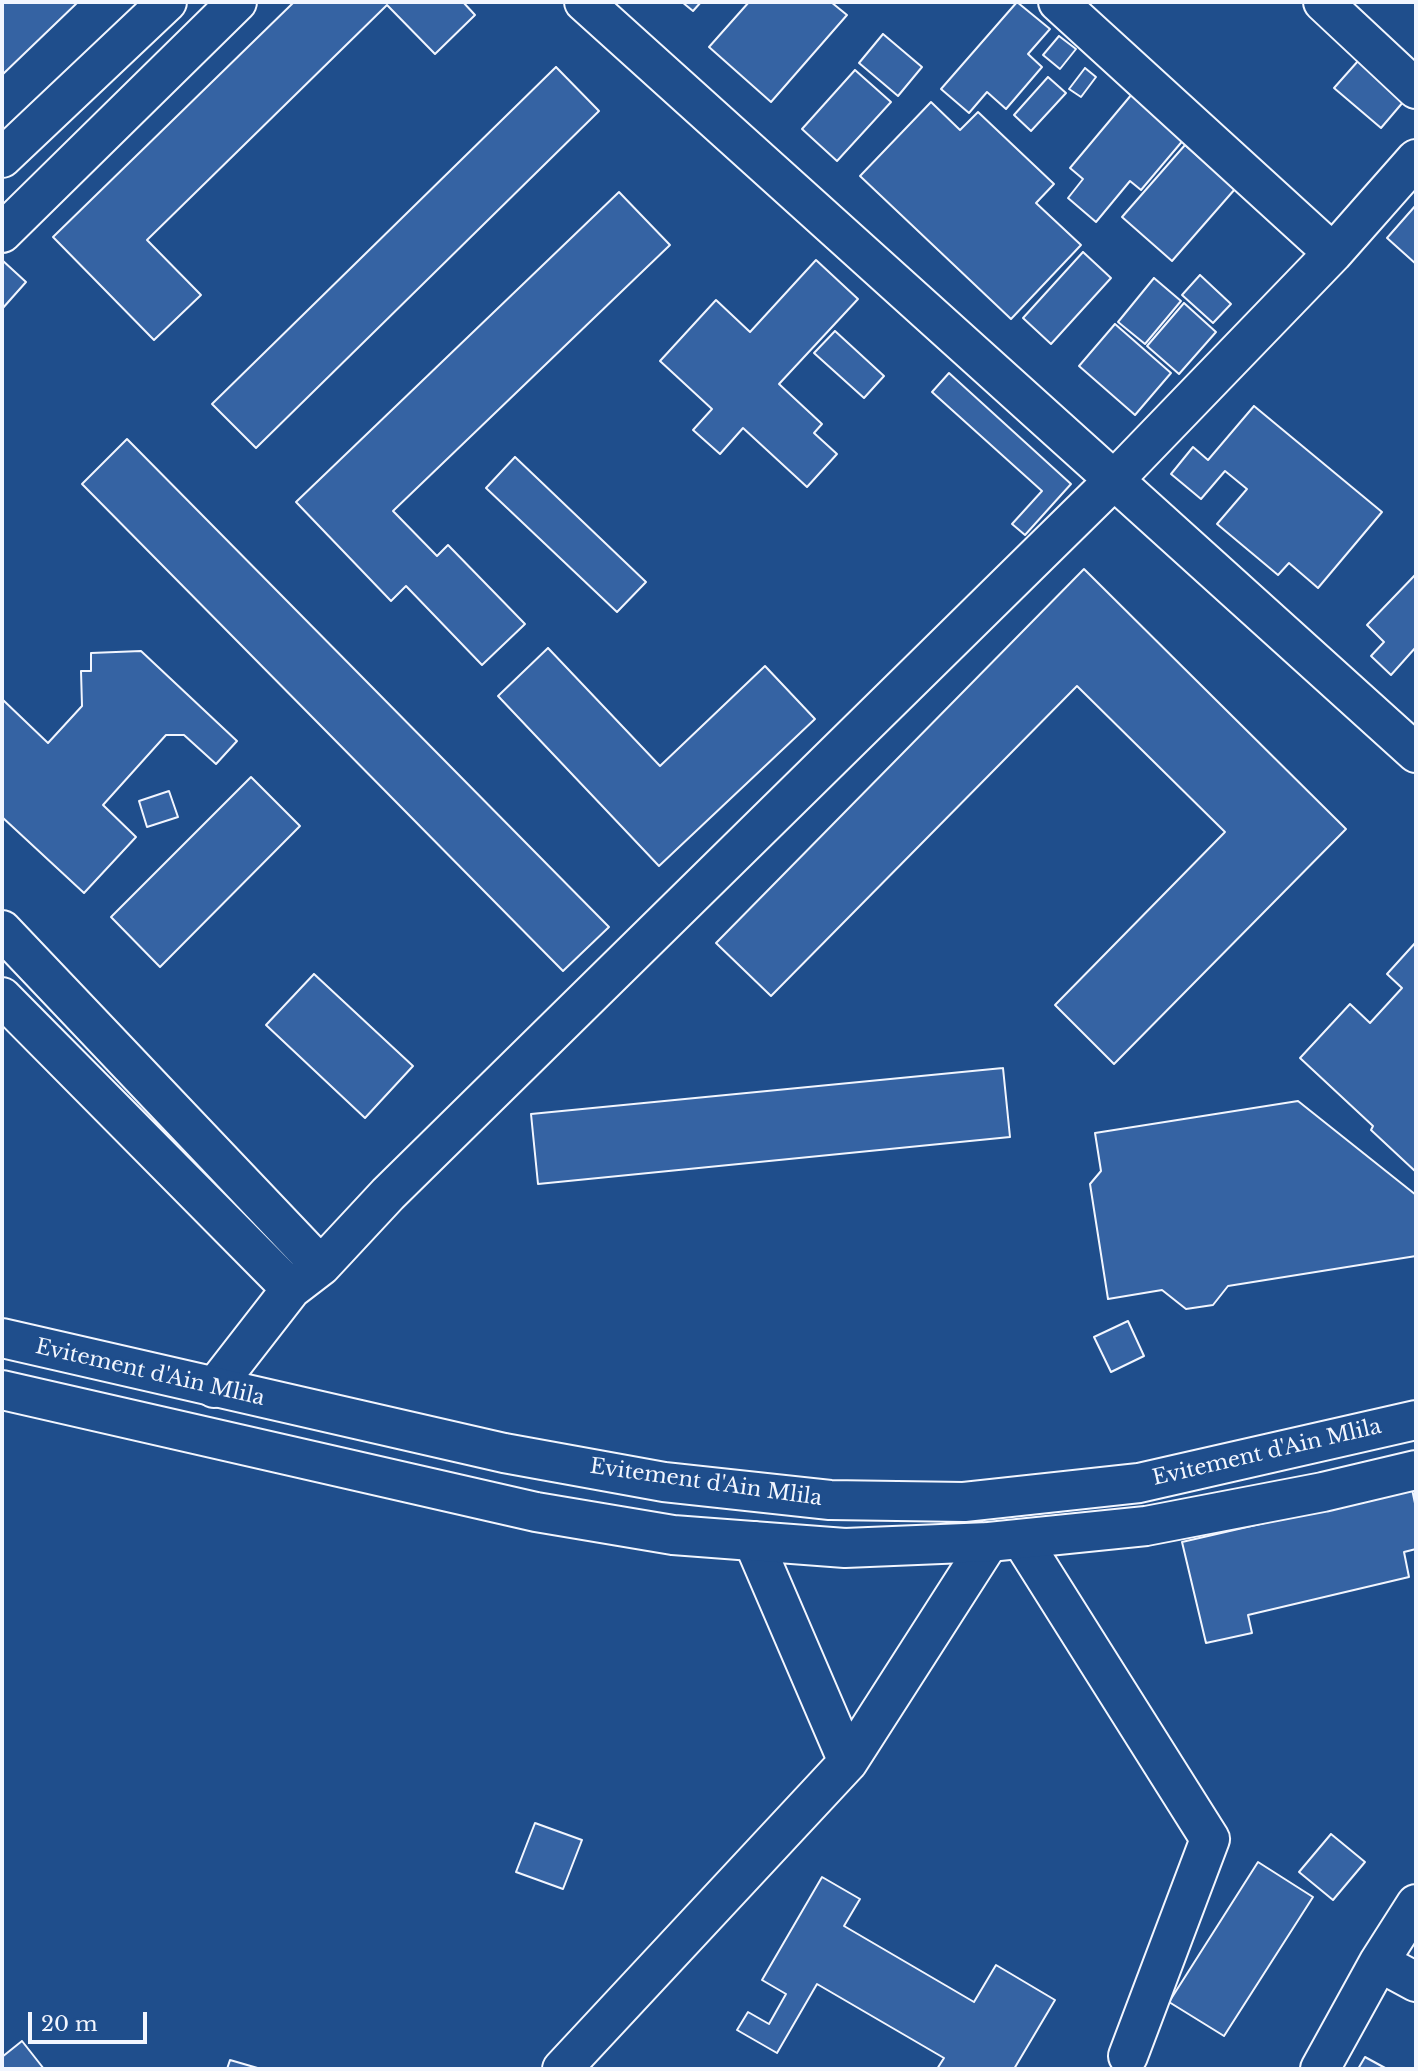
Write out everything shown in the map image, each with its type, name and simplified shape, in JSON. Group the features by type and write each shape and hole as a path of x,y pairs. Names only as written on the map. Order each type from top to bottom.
{"main road":[{"path":"2,158 167,2"},
{"path":"2,233 237,2"},
{"path":"584,2 1416,753"},
{"path":"1058,2 1333,253"},
{"path":"1323,2 1416,89"},
{"path":"214,1388 291,1289 321,1266 388,1194 1114,480 1333,253 1416,159"},
{"path":"2,930 321,1266"},
{"path":"2,996 291,1289"},
{"name":"Evitement d'Ain Mlila","path":"2,1338 504,1453 664,1482 830,1500 964,1502 1139,1483 1416,1420"},
{"path":"2,1390 536,1512 673,1535 845,1548 1005,1541 1146,1526 1323,1492 1416,1470"},
{"path":"753,1541 848,1762"},
{"path":"562,2069 848,1762 1005,1541"},
{"path":"1005,1541 1210,1839 1135,2065"},
{"path":"1320,2069 1379,1962 1416,1904"},
{"path":"1379,1962 1416,1982"}],"building":[{"path":"2,2 78,2 2,75"},
{"path":"294,2 463,2 475,15 435,54 387,5 147,240 201,295 154,340 53,237"},
{"path":"682,2 701,2 693,11"},
{"path":"749,2 831,2 847,15 771,102 709,47"},
{"path":"1017,2 1050,29 1028,54 1042,67 1006,109 987,92 969,113 941,89"},
{"path":"883,34 922,67 898,96 859,63"},
{"path":"1059,36 1076,49 1060,69 1043,55"},
{"path":"1358,61 1404,101 1381,128 1334,88"},
{"path":"556,67 599,111 256,448 212,404"},
{"path":"1085,68 1096,77 1081,97 1069,89"},
{"path":"855,70 891,102 837,161 802,129"},
{"path":"1048,77 1066,93 1031,131 1014,115"},
{"path":"1132,94 1185,138 1141,190 1130,181 1096,222 1068,198 1083,179 1070,168"},
{"path":"931,102 960,130 978,112 1054,184 1036,203 1081,245 1011,319 860,176"},
{"path":"1185,145 1235,189 1172,261 1122,217"},
{"path":"619,192 670,245 393,511 437,556 448,545 525,624 482,665 406,586 391,601 296,502"},
{"path":"1416,205 1416,264 1387,238"},
{"path":"1083,252 1111,278 1051,344 1023,318"},
{"path":"2,260 26,282 2,309"},
{"path":"816,260 858,299 779,384 822,424 814,433 837,454 807,487 743,428 720,454 693,430 712,409 660,361 716,300 750,332"},
{"path":"1200,275 1231,304 1213,323 1182,295"},
{"path":"1154,278 1181,301 1145,344 1118,322"},
{"path":"1184,303 1216,332 1179,374 1147,346"},
{"path":"1115,324 1171,373 1135,415 1079,366"},
{"path":"835,331 884,376 864,398 814,353"},
{"path":"949,373 1071,484 1025,535 1012,524 1042,491 932,392"},
{"path":"1254,406 1382,512 1318,588 1289,563 1278,575 1217,524 1247,489 1225,471 1201,499 1171,474 1193,447 1208,460"},
{"path":"127,439 609,927 563,971 82,484"},
{"path":"515,457 646,582 617,612 486,488"},
{"path":"1084,569 1346,829 1114,1064 1055,1005 1225,832 1077,686 771,996 716,943"},
{"path":"1416,574 1416,647 1391,675 1371,656 1384,642 1367,625"},
{"path":"548,648 660,766 765,666 815,719 659,866 498,696"},
{"path":"141,651 237,741 216,764 184,735 166,735 103,805 136,837 84,893 2,817 2,699 48,743 82,706 81,671 91,671 91,653"},
{"path":"251,777 300,826 160,967 111,917"},
{"path":"169,791 178,817 147,827 139,801"},
{"path":"1416,942 1416,1172 1371,1130 1373,1126 1300,1058 1350,1004 1370,1023 1402,988 1387,974"},
{"path":"314,974 413,1066 365,1118 266,1025"},
{"path":"1003,1068 1010,1137 538,1184 531,1114"},
{"path":"1298,1101 1416,1195 1416,1256 1228,1286 1213,1305 1186,1309 1162,1290 1108,1299 1090,1184 1101,1171 1095,1133"},
{"path":"1128,1321 1144,1356 1111,1372 1094,1337"},
{"path":"1412,1489 1416,1508 1416,1549 1404,1552 1409,1577 1248,1615 1252,1633 1206,1643 1182,1542"},
{"path":"535,1823 582,1840 563,1889 516,1872"},
{"path":"1331,1834 1365,1862 1333,1900 1299,1872"},
{"path":"1258,1862 1313,1897 1224,2036 1169,2002"},
{"path":"822,1877 860,1899 844,1926 974,2002 996,1965 1055,2000 1014,2069 937,2069 944,2058 817,1984 777,2053 737,2030 748,2012 769,2024 786,1994 762,1980"},
{"path":"22,2041 44,2069 2,2069 2,2057"},
{"path":"1365,2057 1387,2069 1358,2069"},
{"path":"230,2060 261,2069 227,2069"}]}
